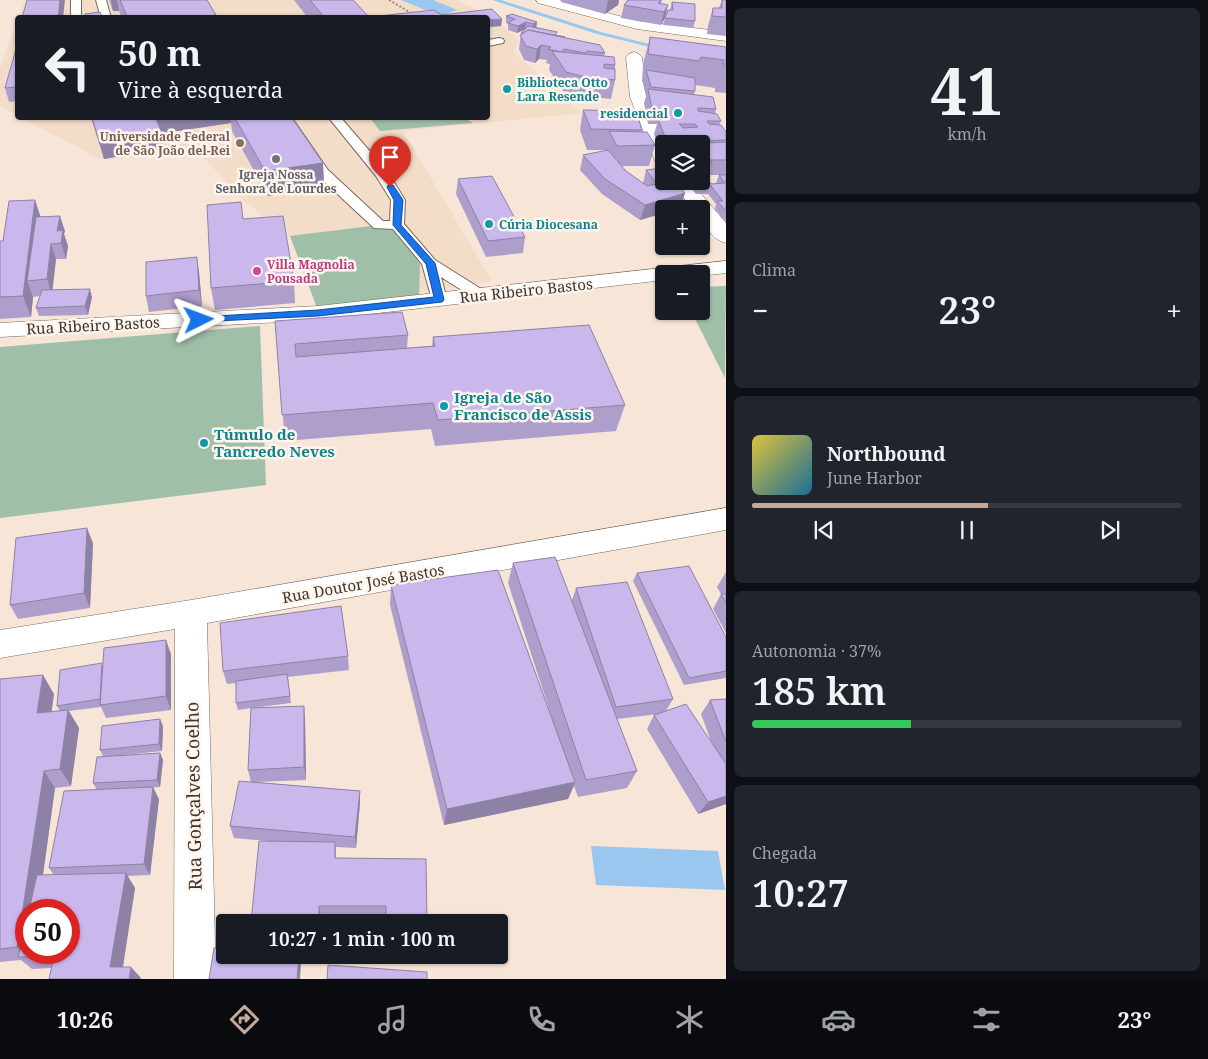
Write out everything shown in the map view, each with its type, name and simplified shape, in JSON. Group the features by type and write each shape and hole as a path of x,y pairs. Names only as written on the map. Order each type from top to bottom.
{"street":[{"path":"543,0 637,25 726,38"},
{"path":"634,57 644,119 655,142"},
{"path":"688,190 726,236"},
{"name":"Rua Ribeiro Bastos","path":"710,269 726,267"},
{"name":"Rua Ribeiro Bastos","path":"0,330 318,313 655,275"},
{"name":"Rua Doutor José Bastos","path":"0,644 191,613 726,519"},
{"name":"Rua Gonçalves Coelho","path":"191,613 195,979"}],"lane":[{"path":"76,0 76,15"},
{"path":"101,0 105,15"},
{"path":"490,43 499,41"},
{"path":"287,120 323,173 379,225 397,225"},
{"path":"337,120 382,174 398,200 397,225 430,263 480,295"},
{"path":"430,263 439,300"}],"path":[{"path":"389,0 415,15"}],"shaded area":[{"name":"Universidade Federal de São João del-Rei","path":"25,0 455,0 491,15 520,42 513,51 581,113 403,131 492,281 317,308 290,236 245,202 201,155 100,159 26,120 490,120 490,15 19,15"},
{"path":"15,26 15,114 0,106 0,69"}],"green space":[{"path":"372,120 468,120 473,123 380,131"},
{"path":"379,225 398,231 420,264 419,298 317,308 290,236"},
{"path":"726,286 725,378 696,320 710,320 710,287"},
{"path":"260,326 266,485 0,518 0,347"}],"water":[{"path":"401,0 433,0 457,10 438,15"},
{"path":"591,846 718,851 725,890 596,885"}],"building":[{"path":"27,0 60,0 58,15 23,15"},
{"path":"120,0 207,0 216,15 127,15"},
{"path":"310,0 353,0 367,15 322,15"},
{"path":"628,0 661,0 658,3 668,5 664,12 624,5"},
{"path":"722,0 726,0 726,17 712,16 713,8 722,8"},
{"path":"672,2 695,4 695,21 665,18 668,10 673,10"},
{"path":"492,9 502,19 490,20 490,15 442,15"},
{"path":"434,10 442,15 388,15"},
{"path":"100,12 102,15 85,15"},
{"path":"512,14 537,22 533,24 526,22 518,26 508,23 515,19 506,16"},
{"path":"528,26 557,32 555,35 565,37 528,30 521,33"},
{"path":"528,30 600,45 605,53 587,51 585,53 564,49 562,52 548,49 551,47 541,45 537,49 526,46 520,35"},
{"path":"650,37 726,47 726,64 723,64 724,60 701,57 699,61 648,54"},
{"path":"552,51 614,57 615,65 604,64 604,68 615,69 615,80 581,76 566,72"},
{"path":"15,53 15,87 5,88"},
{"path":"646,70 695,78 695,91 651,87"},
{"path":"648,89 713,97 716,109 698,108 698,111 717,114 721,121 707,121 709,124 721,125 726,132 726,140 710,141 710,135 664,135 658,119 669,118 664,109 652,109","holes":["679,124 695,124 698,127 683,128"]},
{"path":"583,110 636,111 642,130 591,129"},
{"path":"93,120 156,120 162,133 100,144"},
{"path":"236,120 293,120 323,163 265,171"},
{"path":"609,131 647,132 655,145 617,146"},
{"path":"726,142 726,160 710,160 710,143"},
{"path":"608,150 626,171 647,186 655,184 655,190 682,190 685,193 662,200 655,200 655,202 645,205 605,179 583,155"},
{"path":"655,169 655,181 646,170"},
{"path":"719,175 726,175 726,211 717,201 723,201 710,186 710,183 725,183"},
{"path":"492,176 525,237 488,241 458,179"},
{"path":"35,200 23,296 0,297 0,241 3,241 9,201"},
{"path":"241,202 243,219 283,216 294,281 211,288 207,205"},
{"path":"60,216 57,231 63,230 61,243 51,244 47,279 27,281 36,217"},
{"path":"197,257 199,290 146,296 146,262"},
{"path":"90,289 85,306 36,308 42,290"},
{"name":"Igreja de São Francisco de Assis","path":"402,312 408,335 295,344 296,357 435,346 433,337 589,325 625,405 438,420 433,403 282,415 275,321"},
{"path":"87,528 84,593 10,605 16,538"},
{"path":"555,557 637,771 586,780 513,563"},
{"path":"689,566 726,637 726,671 689,678 637,573"},
{"path":"498,570 575,782 447,809 391,585"},
{"path":"627,582 673,699 616,707 576,588"},
{"path":"721,594 726,594 726,603"},
{"path":"341,606 348,656 223,671 220,623"},
{"path":"166,640 166,696 100,705 104,648"},
{"path":"102,663 100,699 57,706 60,670"},
{"path":"287,674 290,696 236,703 236,681"},
{"path":"43,675 37,713 68,710 60,769 44,771 24,899 15,899 15,947 0,949 0,679"},
{"path":"726,699 726,742 710,700"},
{"path":"686,704 726,764 726,796 708,802 654,715"},
{"path":"304,706 304,767 248,770 251,708"},
{"path":"160,719 159,744 100,750 102,726"},
{"path":"160,753 157,780 93,783 97,757"},
{"path":"239,781 360,791 355,837 230,826"},
{"path":"153,787 144,864 49,868 64,791"},
{"path":"259,841 335,842 335,858 426,859 427,914 386,914 386,906 319,906 319,914 252,914"},
{"path":"126,873 110,967 131,967 129,979 49,979 52,964 80,964 80,899 32,899 37,875"},
{"path":"214,948 216,948 216,964 298,964 297,979 209,979"},
{"path":"328,965 427,972 427,979 327,979"}],"waterway":[{"path":"495,0 599,33 662,48"}],"place":[{"name":"Biblioteca Otto Lara Resende","path":"507,89"},
{"name":"residencial","path":"678,113"},
{"name":"Universidade Federal de São João del-Rei","path":"240,143"},
{"name":"Igreja Nossa Senhora de Lourdes","path":"276,159"},
{"name":"Cúria Diocesana","path":"489,224"},
{"name":"Villa Magnolia Pousada","path":"257,271"},
{"name":"Igreja de São Francisco de Assis","path":"444,406"},
{"name":"Túmulo de Tancredo Neves","path":"204,443"}],"route":[{"path":"199,320 318,313 439,300 430,263 397,225 398,200 390,187"}]}
